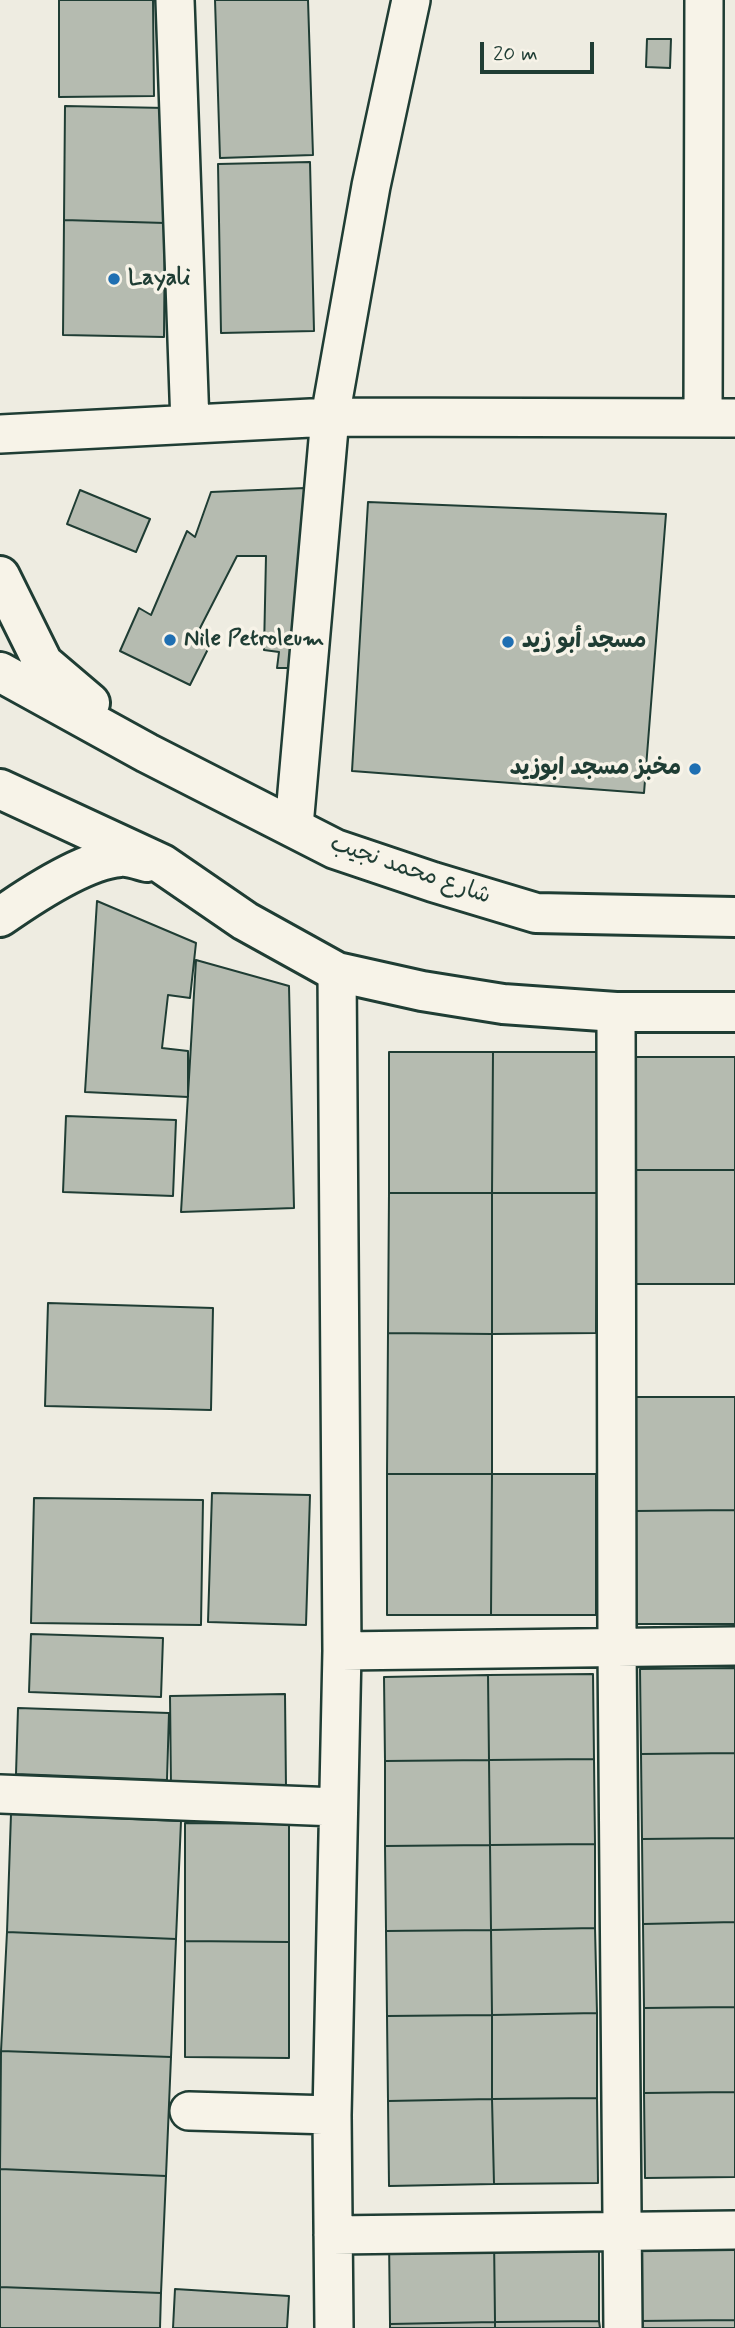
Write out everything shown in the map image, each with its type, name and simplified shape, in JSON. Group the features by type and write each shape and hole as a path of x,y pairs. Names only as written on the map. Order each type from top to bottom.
{"main road":[{"path":"0,576 43,663 147,753"},
{"name":"شارع محمد نجيب","path":"0,672 147,753 335,849 433,882 536,913 735,917"},
{"path":"0,789 162,864 245,921 337,972 503,1004 616,1012 735,1012"},
{"path":"0,916 91,865 120,857 162,864"}],"street":[{"path":"175,0 190,424"},
{"path":"294,826 330,417 371,186 411,0"},
{"path":"0,434 330,417 719,418 719,166 704,0"},
{"path":"334,2328 332,2115 341,1651 337,972"},
{"path":"616,1012 617,1647 624,2328"},
{"path":"341,1651 735,1646"},
{"path":"0,1794 337,1807"},
{"path":"189,2111 332,2115"},
{"path":"333,2235 735,2230"}],"building":[{"path":"59,0 153,0 154,96 59,97"},
{"path":"215,0 308,0 313,155 220,158"},
{"path":"647,39 671,39 670,68 646,67"},
{"path":"65,106 166,108 165,223 64,220"},
{"path":"310,162 314,331 221,333 218,164"},
{"name":"Layali","path":"64,220 165,223 164,337 63,335"},
{"path":"305,488 306,668 277,668 279,652 264,650 266,556 237,556 197,634 211,643 190,685 120,651 139,608 151,615 187,531 195,537 211,492"},
{"path":"80,490 150,519 136,552 67,524"},
{"name":"مسجد أبو زيد","path":"368,502 666,514 644,793 352,771"},
{"path":"97,901 196,943 190,998 168,995 162,1048 188,1051 188,1097 85,1092"},
{"path":"196,960 289,986 294,1208 181,1212"},
{"path":"389,1052 493,1052 492,1193 389,1193"},
{"path":"493,1052 598,1052 597,1193 492,1193"},
{"path":"635,1057 735,1057 735,1170 634,1170"},
{"path":"66,1116 176,1120 173,1196 63,1192"},
{"path":"634,1170 735,1170 735,1284 635,1284"},
{"path":"389,1193 492,1193 492,1334 388,1333"},
{"path":"492,1193 597,1193 596,1333 492,1334"},
{"path":"48,1303 213,1308 211,1410 45,1406"},
{"path":"388,1333 492,1334 492,1474 387,1474"},
{"path":"635,1397 735,1397 735,1510 635,1511"},
{"path":"387,1474 492,1474 491,1615 387,1615"},
{"path":"492,1474 596,1474 596,1615 491,1615"},
{"path":"212,1493 310,1495 306,1625 208,1622"},
{"path":"34,1498 203,1500 201,1625 31,1623"},
{"path":"735,1510 735,1624 635,1624 635,1511"},
{"path":"31,1634 163,1638 161,1697 29,1692"},
{"path":"735,1668 735,1753 641,1754 640,1669"},
{"path":"593,1674 594,1759 489,1760 488,1675"},
{"path":"488,1675 489,1760 385,1761 384,1677"},
{"path":"285,1694 286,1789 171,1790 170,1696"},
{"path":"18,1708 169,1713 167,1780 16,1774"},
{"path":"735,1753 735,1838 642,1839 641,1754"},
{"path":"594,1759 595,1844 490,1845 489,1760"},
{"path":"489,1760 490,1845 385,1846 385,1761"},
{"path":"11,1814 181,1821 176,1939 7,1932"},
{"path":"185,1823 289,1824 289,1942 185,1941"},
{"path":"735,1838 735,1922 643,1924 642,1839"},
{"path":"595,1844 595,1928 491,1930 490,1845"},
{"path":"490,1845 491,1930 386,1931 385,1846"},
{"path":"735,1922 735,2007 644,2008 643,1924"},
{"path":"595,1928 597,2013 492,2015 491,1930"},
{"path":"491,1930 492,2015 387,2016 386,1931"},
{"path":"7,1932 176,1939 171,2057 1,2051"},
{"path":"185,1941 289,1942 289,2058 185,2057"},
{"path":"735,2007 735,2092 644,2093 644,2008"},
{"path":"597,2013 597,2098 492,2099 492,2015"},
{"path":"492,2015 492,2099 388,2101 387,2016"},
{"path":"1,2051 171,2057 166,2176 0,2169"},
{"path":"735,2092 735,2177 645,2178 644,2093"},
{"path":"597,2098 598,2183 494,2184 492,2099"},
{"path":"492,2099 494,2184 389,2186 388,2101"},
{"path":"0,2169 166,2176 161,2293 0,2287"},
{"path":"735,2235 735,2320 638,2321 637,2237"},
{"path":"599,2236 599,2321 495,2322 494,2237"},
{"path":"494,2237 495,2322 390,2324 389,2239"},
{"path":"0,2287 161,2293 160,2328 0,2328"},
{"path":"175,2289 289,2296 287,2328 173,2328"},
{"path":"735,2320 735,2328 638,2328 638,2321"},
{"path":"599,2321 600,2328 495,2328 495,2322"},
{"path":"495,2322 495,2328 390,2328 390,2324"}],"place":[{"name":"Layali","path":"114,279"},
{"name":"Nile Petroleum","path":"170,640"},
{"name":"مسجد أبو زيد","path":"508,642"},
{"name":"مخبز مسجد ابوزيد","path":"695,769"}]}
